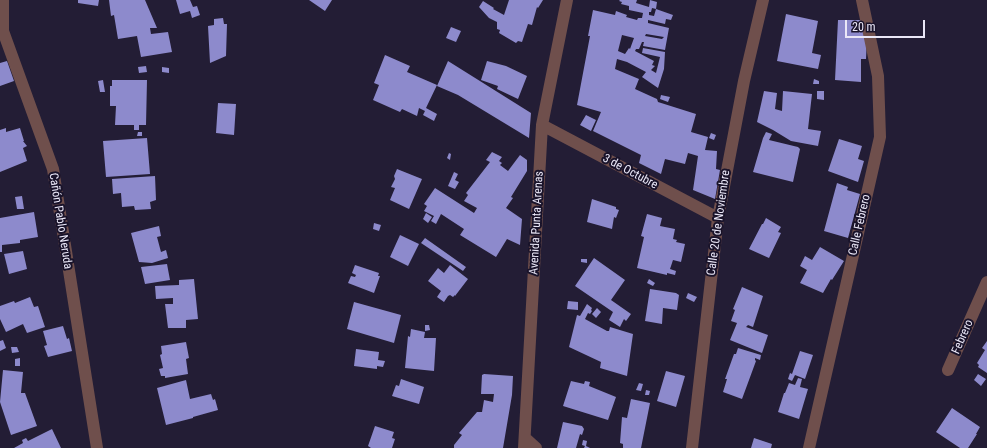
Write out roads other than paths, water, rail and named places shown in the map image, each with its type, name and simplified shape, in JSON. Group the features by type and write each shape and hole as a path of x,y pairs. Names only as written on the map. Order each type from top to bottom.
{"street":[{"name":"Cañón Pablo Neruda","path":"3,0 3,31 53,169 97,448"},
{"name":"Avenida Punta Arenas","path":"524,443 542,125 567,0"},
{"name":"Calle 20 de Noviembre","path":"692,448 718,218 744,81 763,0"},
{"name":"Calle Febrero","path":"809,448 880,137 878,76 862,0"},
{"name":"3 de Octubre","path":"542,125 718,218"},
{"name":"Febrero","path":"948,370 987,282"},
{"path":"524,443 536,448"}]}
